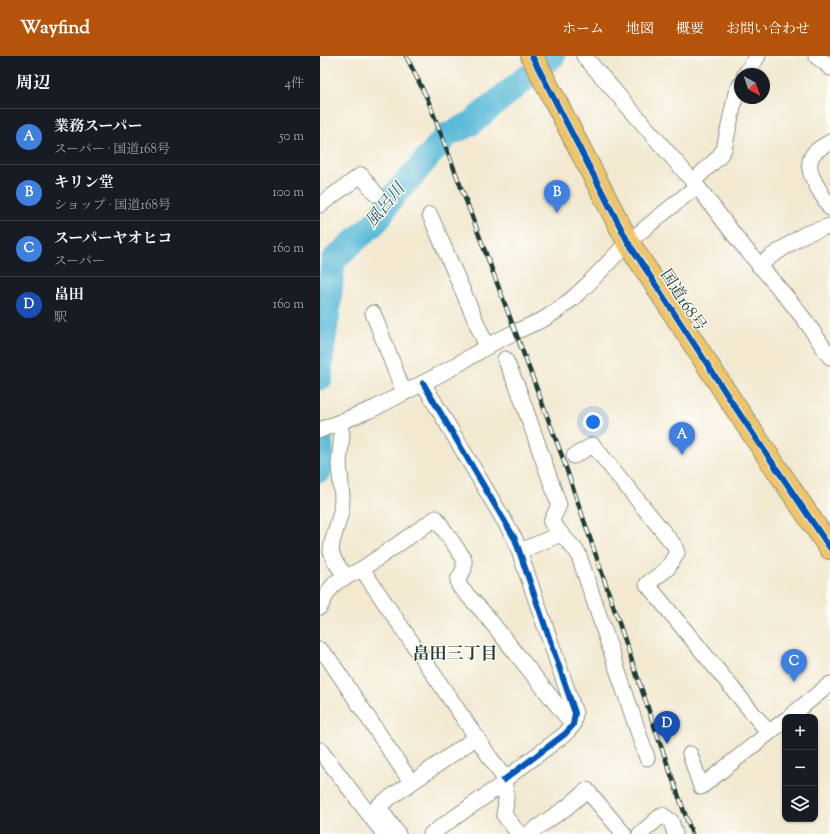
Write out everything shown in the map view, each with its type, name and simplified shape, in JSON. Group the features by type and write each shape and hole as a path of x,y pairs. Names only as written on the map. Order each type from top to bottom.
{"highway":[{"name":"国道168号","path":"532,56 628,242 830,548"}],"street":[{"path":"584,56 695,183 759,266 794,306 830,357"},
{"path":"749,68 758,56"},
{"path":"816,56 830,68"},
{"path":"320,430 375,408 450,369 515,332 544,319 558,310 587,285 628,242 695,183 718,158 724,149 734,103"},
{"path":"830,142 814,153 809,167 811,175 830,208"},
{"path":"320,205 361,175 376,194"},
{"path":"430,215 487,347"},
{"path":"759,266 805,234 830,226"},
{"path":"373,313 404,393"},
{"path":"505,359 518,388 560,505 551,522 578,553 647,758"},
{"path":"423,383 515,539 575,713 573,725 565,734 431,834"},
{"path":"339,423 342,434 339,464 342,497 341,512 332,543 332,551 334,560 346,576"},
{"path":"574,456 593,445 674,545 677,554 667,569 648,584 769,733"},
{"path":"320,607 328,592 336,582 362,569 436,518 464,559 464,569 458,580 459,586 484,613 573,725"},
{"path":"520,551 561,534"},
{"path":"362,569 494,763 504,781 506,789 507,800 504,815 519,834"},
{"path":"320,650 329,659 411,782"},
{"path":"793,714 830,684"},
{"path":"690,754 700,787 782,722"},
{"path":"398,834 378,806 476,737"},
{"path":"320,750 384,834"},
{"path":"528,834 567,807 587,790 624,834"},
{"path":"640,834 662,816 671,821 675,834"}],"waterway":[{"name":"風呂川","path":"548,60 553,56"},
{"name":"風呂川","path":"320,378 321,357 328,311 333,260 377,221 390,200 447,135 470,124 527,77"},
{"name":"風呂川","path":"320,438 320,470"}],"railway":[{"path":"406,56 428,100 562,456 692,834"}],"cycle path":[{"path":"532,56 628,242 733,404 830,548"},
{"path":"423,383 515,539 575,713 573,725 565,734 504,780"}],"place":[{"name":"キリン堂","path":"557,213"},
{"name":"業務スーパー","path":"682,455"},
{"name":"スーパーヤオヒコ","path":"794,682"},
{"name":"畠田","path":"667,744"}],"district":[{"name":"畠田三丁目","path":"455,655"}]}
